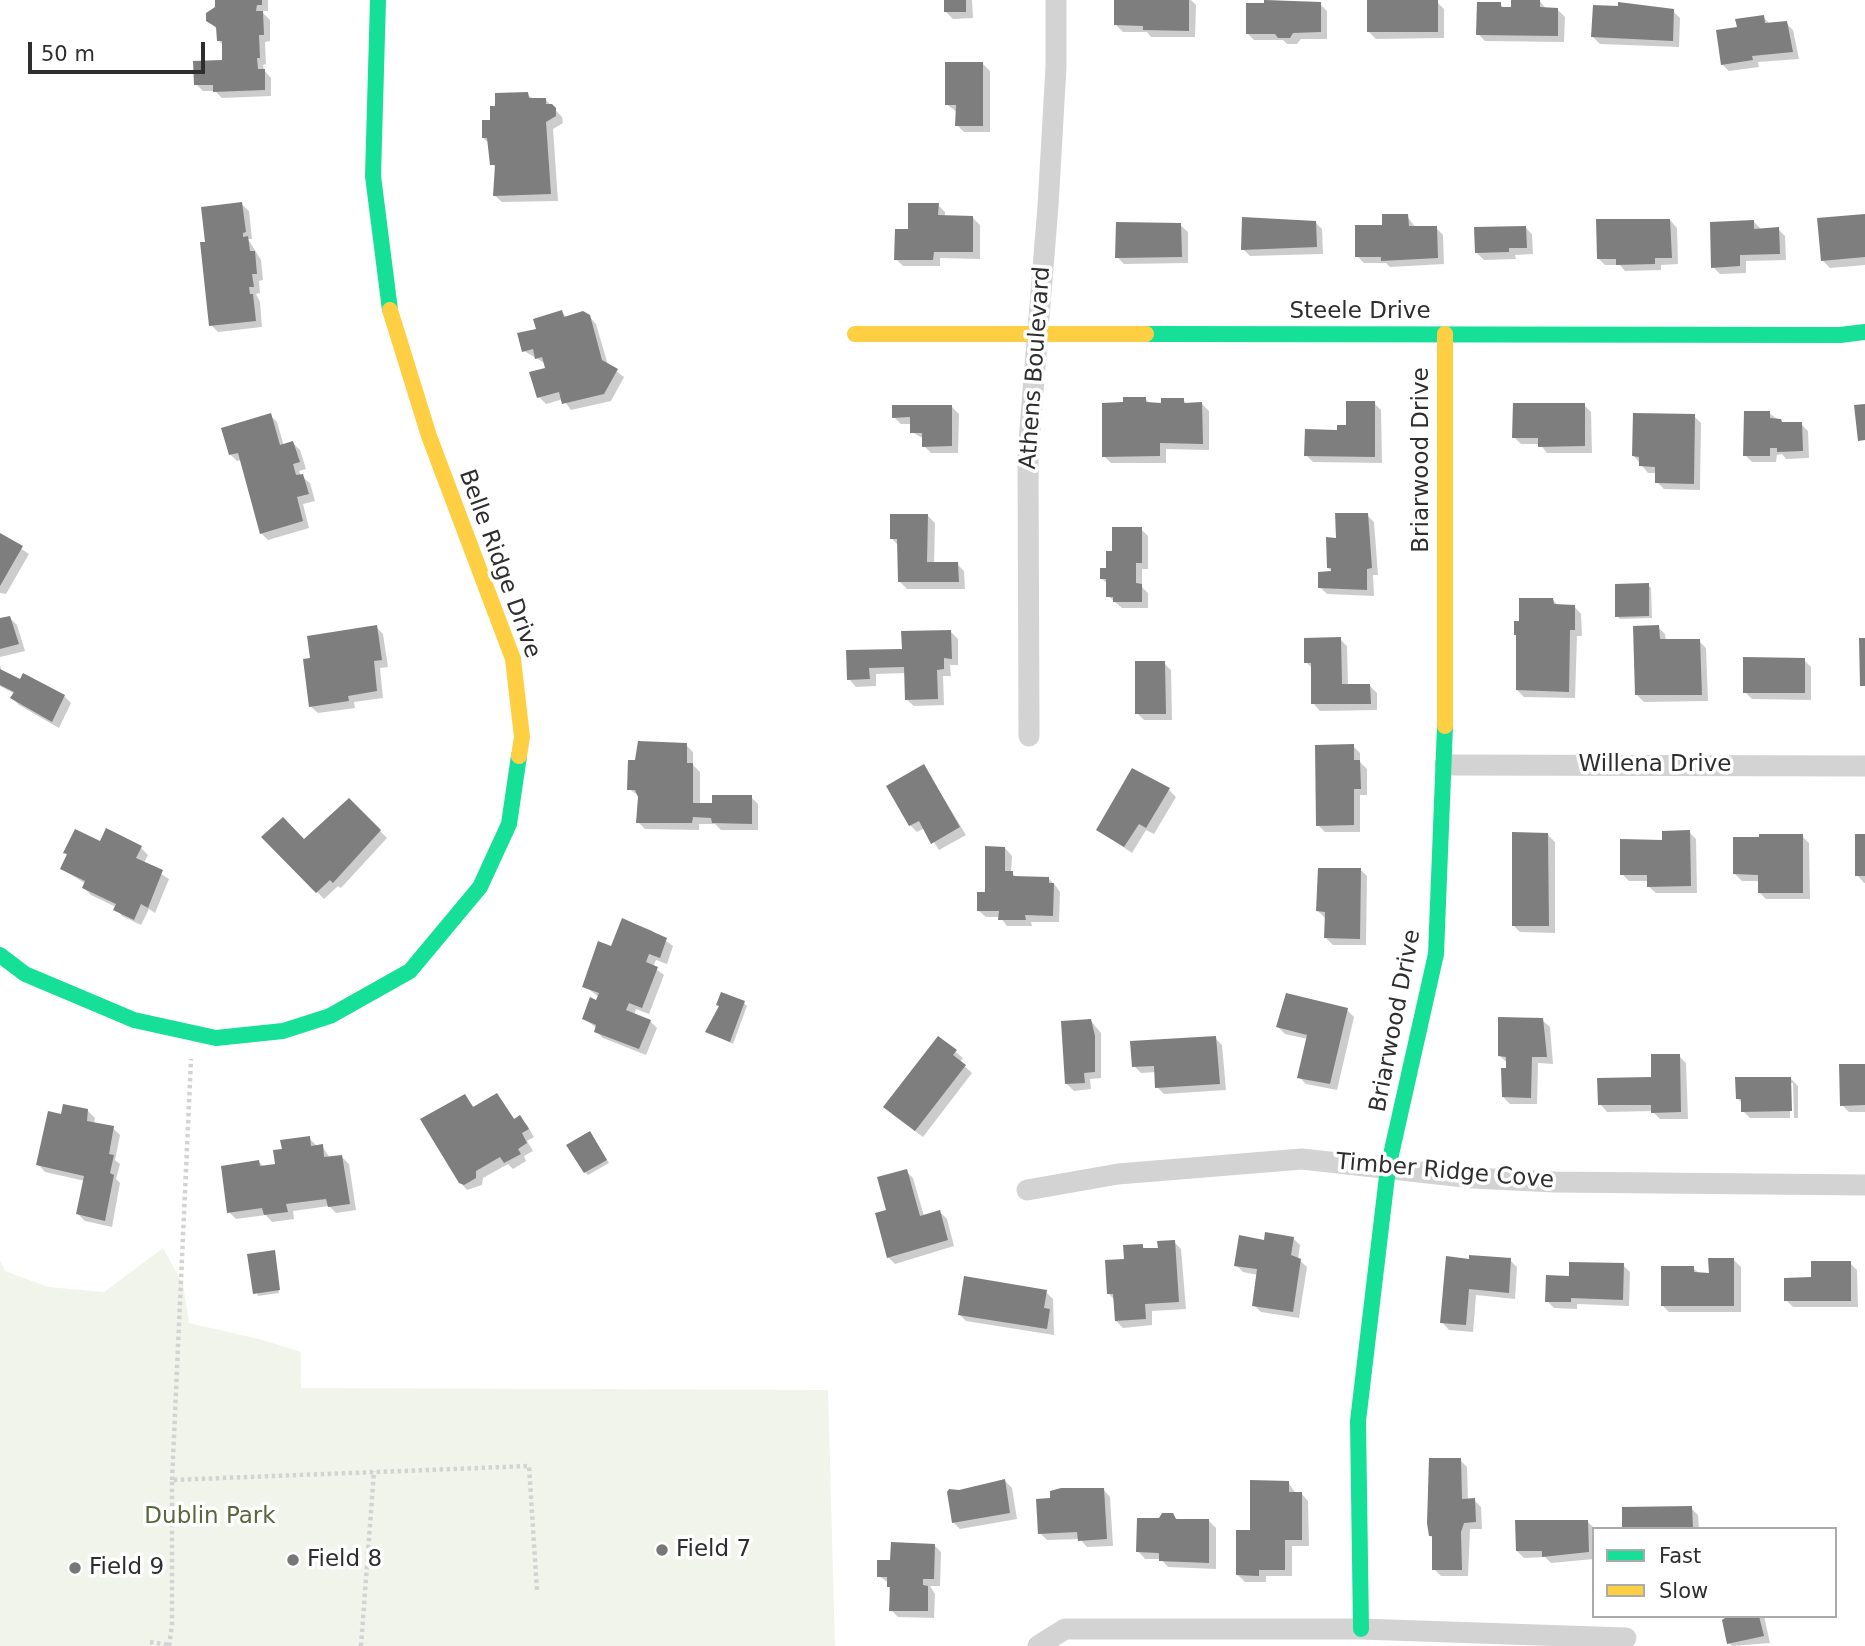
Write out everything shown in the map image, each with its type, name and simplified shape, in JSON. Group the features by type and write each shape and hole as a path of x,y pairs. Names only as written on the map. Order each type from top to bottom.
{"street":[{"name":"Belle Ridge Drive","path":"0,954 26,974 134,1020 216,1038 283,1031 330,1016 410,971 480,887 509,824 522,737 513,659 429,436 388,304 373,176 377,0"},
{"name":"Athens Boulevard","path":"1029,736 1028,453 1039,332 1056,67 1056,0"},
{"name":"Steele Drive","path":"855,334 1039,332 1840,335 1865,332"},
{"name":"Briarwood Drive","path":"1361,1629 1358,1421 1388,1168 1436,954 1445,765 1445,334"},
{"name":"Willena Drive","path":"1445,765 1865,766"},
{"name":"Timber Ridge Cove","path":"1027,1190 1118,1174 1302,1159 1473,1178 1555,1182 1865,1185"},
{"path":"1038,1646 1065,1629 1361,1629 1626,1638"}],"path":[{"path":"150,1642 169,1645 172,1625 172,1480 192,1055"},
{"path":"172,1480 530,1466 537,1591"},
{"path":"360,1646 374,1471"}],"green space":[{"name":"Dublin Park","path":"163,1248 183,1284 189,1323 301,1352 301,1388 828,1390 835,1646 0,1646 0,1260 5,1271 48,1287 104,1292"}],"building":[{"path":"215,0 262,0 262,5 257,5 256,11 263,11 264,35 259,35 260,58 257,58 258,69 265,69 265,90 213,92 213,85 194,85 193,61 222,60 222,41 217,41 216,27 206,21 206,13 215,7"},
{"path":"944,0 966,0 966,12 944,12"},
{"path":"1114,0 1189,0 1189,31 1143,30 1143,26 1114,25"},
{"path":"1264,0 1321,2 1321,32 1293,33 1290,38 1278,38 1275,34 1246,34 1246,3 1264,3"},
{"path":"1367,0 1438,0 1438,32 1367,32"},
{"path":"1511,0 1540,0 1540,7 1558,8 1558,36 1476,35 1477,2 1501,2 1501,7 1511,7"},
{"path":"1618,2 1674,9 1673,41 1591,37 1593,5 1618,6"},
{"path":"1764,15 1765,23 1787,21 1793,52 1752,56 1753,60 1721,65 1716,30 1737,27 1735,19"},
{"path":"945,62 983,62 983,126 955,126 956,105 945,105"},
{"path":"528,92 529,98 546,98 546,104 552,104 556,108 556,116 546,122 551,194 493,196 495,165 490,165 487,138 482,138 482,120 490,120 490,106 495,106 495,93"},
{"path":"242,202 246,232 243,237 248,236 250,251 255,251 257,274 252,274 254,287 249,287 250,294 253,294 256,321 209,326 200,242 205,242 201,207"},
{"path":"908,203 939,203 938,215 973,216 973,252 934,252 933,260 894,260 895,229 908,229"},
{"path":"1382,214 1408,214 1409,226 1437,226 1438,258 1381,261 1381,257 1355,257 1355,225 1382,225"},
{"path":"1865,214 1865,257 1821,261 1817,218"},
{"path":"1242,217 1316,221 1317,247 1241,250"},
{"path":"1596,219 1670,219 1672,258 1655,258 1655,264 1616,265 1616,259 1597,259"},
{"path":"1754,220 1754,229 1779,227 1780,254 1740,255 1740,266 1711,268 1710,222"},
{"path":"1116,222 1181,223 1182,257 1115,258"},
{"path":"1526,226 1527,248 1509,248 1509,252 1475,253 1474,227"},
{"path":"562,310 564,317 583,311 590,315 602,360 618,369 604,394 562,404 559,392 537,398 529,372 545,368 542,357 535,359 533,349 522,352 517,333 536,329 533,319"},
{"path":"1123,397 1146,397 1146,402 1161,403 1161,398 1184,398 1184,403 1202,402 1203,444 1160,443 1160,456 1102,457 1102,403 1123,402"},
{"path":"1346,401 1375,401 1375,457 1304,456 1305,429 1337,430 1337,425 1346,425"},
{"path":"1513,403 1585,403 1585,446 1538,447 1538,438 1512,438"},
{"path":"1865,404 1865,440 1858,441 1854,405"},
{"path":"892,405 952,405 952,446 922,447 922,433 910,433 910,417 892,418"},
{"path":"1744,411 1770,411 1770,418 1781,419 1782,422 1802,422 1803,451 1777,452 1777,448 1770,448 1770,456 1743,456"},
{"path":"271,413 280,445 293,441 300,462 293,464 296,475 303,474 309,494 297,497 303,521 260,534 238,453 229,455 221,428"},
{"path":"1633,413 1695,414 1694,484 1655,483 1655,467 1639,466 1639,457 1632,456"},
{"path":"1335,513 1368,513 1372,568 1367,569 1367,590 1318,588 1318,572 1331,571 1331,568 1327,568 1326,537 1336,538"},
{"path":"890,514 928,514 927,562 958,562 959,582 898,582 897,539 890,539"},
{"path":"1112,527 1142,527 1142,563 1136,563 1136,583 1142,584 1142,602 1113,602 1113,597 1106,597 1106,579 1100,579 1100,568 1106,568 1106,551 1112,551"},
{"path":"0,533 23,546 0,586"},
{"path":"1649,583 1649,616 1615,617 1615,584"},
{"path":"1519,598 1553,598 1554,604 1575,605 1575,630 1570,630 1569,692 1516,690 1514,621 1519,621"},
{"path":"10,616 19,644 0,649 0,618"},
{"path":"377,625 382,660 374,661 377,691 348,696 349,701 309,707 303,659 310,658 307,636"},
{"path":"1659,625 1660,639 1700,639 1702,695 1635,695 1633,626"},
{"path":"951,630 952,659 944,658 944,669 937,670 938,699 905,700 904,667 869,668 870,679 847,680 846,650 902,649 901,631"},
{"path":"1341,637 1342,684 1370,684 1371,704 1311,704 1311,663 1304,663 1304,638"},
{"path":"1859,638 1865,638 1865,686 1860,686"},
{"path":"1743,657 1805,658 1805,693 1743,693"},
{"path":"1135,661 1165,661 1166,714 1135,714"},
{"path":"0,669 20,679 23,673 65,695 52,722 10,698 14,692 0,685"},
{"path":"638,741 687,743 687,763 693,763 693,803 712,803 712,795 752,795 752,824 712,823 711,818 693,817 692,823 636,823 638,797 635,790 627,790 628,760 635,760"},
{"path":"1354,744 1354,760 1360,760 1361,789 1354,789 1354,825 1316,826 1315,745"},
{"path":"924,764 960,827 931,844 919,821 909,826 886,786"},
{"path":"1132,768 1170,788 1146,828 1139,824 1124,847 1096,830"},
{"path":"349,798 381,830 333,883 330,880 316,893 261,837 283,817 304,839"},
{"path":"106,828 142,846 136,858 163,870 148,908 141,904 134,920 113,910 116,904 82,888 85,881 60,869 67,854 63,853 75,829 100,841"},
{"path":"1690,830 1691,886 1647,887 1647,875 1620,875 1620,839 1662,840 1662,831"},
{"path":"1512,832 1548,833 1549,926 1512,926"},
{"path":"1759,834 1803,834 1803,893 1758,893 1758,875 1733,874 1733,837 1759,837"},
{"path":"1855,834 1865,834 1865,876 1855,876"},
{"path":"985,846 1005,847 1005,871 1013,871 1013,876 1049,877 1049,883 1054,883 1053,916 1025,915 1026,920 998,920 999,911 977,911 977,892 985,892"},
{"path":"1318,868 1361,868 1360,939 1324,938 1325,912 1316,911"},
{"path":"622,918 667,938 660,958 649,954 646,962 658,967 642,1008 629,1003 626,1010 651,1020 639,1049 594,1032 596,1025 582,1019 590,997 596,1000 599,993 582,987 598,941 611,946"},
{"path":"721,992 745,1001 730,1042 705,1032 719,1006 716,1005"},
{"path":"1286,993 1348,1008 1330,1084 1297,1078 1307,1035 1276,1027"},
{"path":"1498,1017 1543,1018 1547,1057 1532,1057 1531,1098 1502,1097 1501,1068 1506,1068 1506,1057 1498,1056"},
{"path":"1091,1019 1095,1036 1095,1072 1084,1073 1085,1083 1065,1084 1061,1021"},
{"path":"938,1036 957,1050 953,1055 966,1065 915,1131 883,1107"},
{"path":"1216,1036 1220,1084 1155,1088 1154,1066 1132,1067 1130,1041"},
{"path":"1651,1054 1680,1054 1681,1112 1651,1113 1651,1105 1598,1105 1597,1078 1651,1077"},
{"path":"1839,1064 1865,1064 1865,1105 1840,1106"},
{"path":"1735,1077 1791,1077 1792,1111 1741,1112 1741,1099 1736,1099"},
{"path":"497,1093 514,1119 520,1115 529,1129 522,1133 527,1143 518,1149 521,1154 504,1163 500,1157 476,1171 476,1178 464,1185 459,1183 420,1119 465,1094 473,1107"},
{"path":"63,1104 88,1109 87,1121 114,1126 109,1154 114,1155 110,1173 114,1175 105,1221 76,1214 84,1176 36,1165 48,1111 61,1114"},
{"path":"590,1131 607,1160 584,1173 566,1145"},
{"path":"310,1136 311,1146 323,1144 324,1157 342,1155 350,1204 328,1207 326,1199 286,1204 288,1212 264,1215 262,1208 227,1213 221,1166 259,1160 260,1166 275,1164 273,1150 282,1149 280,1140"},
{"path":"907,1169 920,1216 940,1210 948,1240 887,1258 875,1213 886,1210 877,1177"},
{"path":"1265,1232 1294,1237 1291,1255 1301,1259 1293,1312 1252,1306 1257,1269 1234,1266 1239,1235 1264,1240"},
{"path":"1175,1240 1179,1302 1145,1304 1146,1319 1115,1321 1113,1294 1107,1294 1105,1260 1124,1259 1123,1245 1143,1244 1143,1248 1158,1248 1157,1241"},
{"path":"275,1250 280,1290 253,1294 247,1254"},
{"path":"1469,1255 1511,1258 1509,1293 1469,1289 1466,1325 1440,1323 1446,1256 1469,1259"},
{"path":"1708,1258 1734,1258 1734,1306 1661,1306 1661,1266 1694,1266 1694,1272 1709,1273"},
{"path":"1811,1261 1851,1261 1851,1301 1784,1301 1784,1278 1811,1277"},
{"path":"1569,1262 1624,1263 1623,1300 1571,1298 1571,1302 1545,1302 1546,1275 1569,1276"},
{"path":"964,1276 1047,1290 1044,1308 1050,1309 1047,1329 958,1315"},
{"path":"1429,1458 1461,1458 1462,1499 1475,1498 1476,1522 1464,1523 1461,1532 1462,1570 1432,1570 1432,1536 1429,1536 1427,1523"},
{"path":"1005,1479 1010,1513 952,1523 947,1492 949,1489 959,1490"},
{"path":"1250,1480 1289,1481 1289,1492 1302,1492 1302,1540 1285,1540 1285,1570 1259,1570 1259,1576 1236,1575 1236,1530 1250,1530"},
{"path":"1061,1488 1104,1488 1107,1539 1078,1541 1077,1532 1038,1534 1036,1499 1050,1498 1050,1491"},
{"path":"1692,1506 1693,1527 1622,1527 1622,1507"},
{"path":"1162,1513 1173,1513 1176,1519 1209,1519 1209,1563 1159,1561 1159,1553 1136,1552 1137,1518 1159,1518"},
{"path":"1515,1520 1588,1520 1589,1552 1542,1557 1542,1551 1516,1551"},
{"path":"891,1542 935,1544 934,1579 923,1579 923,1585 928,1586 928,1611 889,1611 890,1587 887,1587 887,1577 877,1577 877,1560 890,1560"},
{"path":"1760,1618 1764,1636 1727,1644 1722,1620"}],"traffic: fast":[{"path":"378,0 373,176 390,310"},
{"path":"1146,334 1840,335 1865,332"},
{"path":"1361,1629 1358,1421 1388,1168 1436,954 1445,726"},
{"path":"0,955 25,974 134,1020 216,1038 283,1031 330,1016 410,971 480,887 509,824 519,756"}],"traffic: slow":[{"path":"390,310 429,436 513,659 522,737 519,756"},
{"path":"855,334 1146,334"},
{"path":"1445,334 1445,726"}],"place":[{"name":"Field 7","path":"662,1550"},
{"name":"Field 8","path":"293,1560"},
{"name":"Field 9","path":"75,1568"}]}
